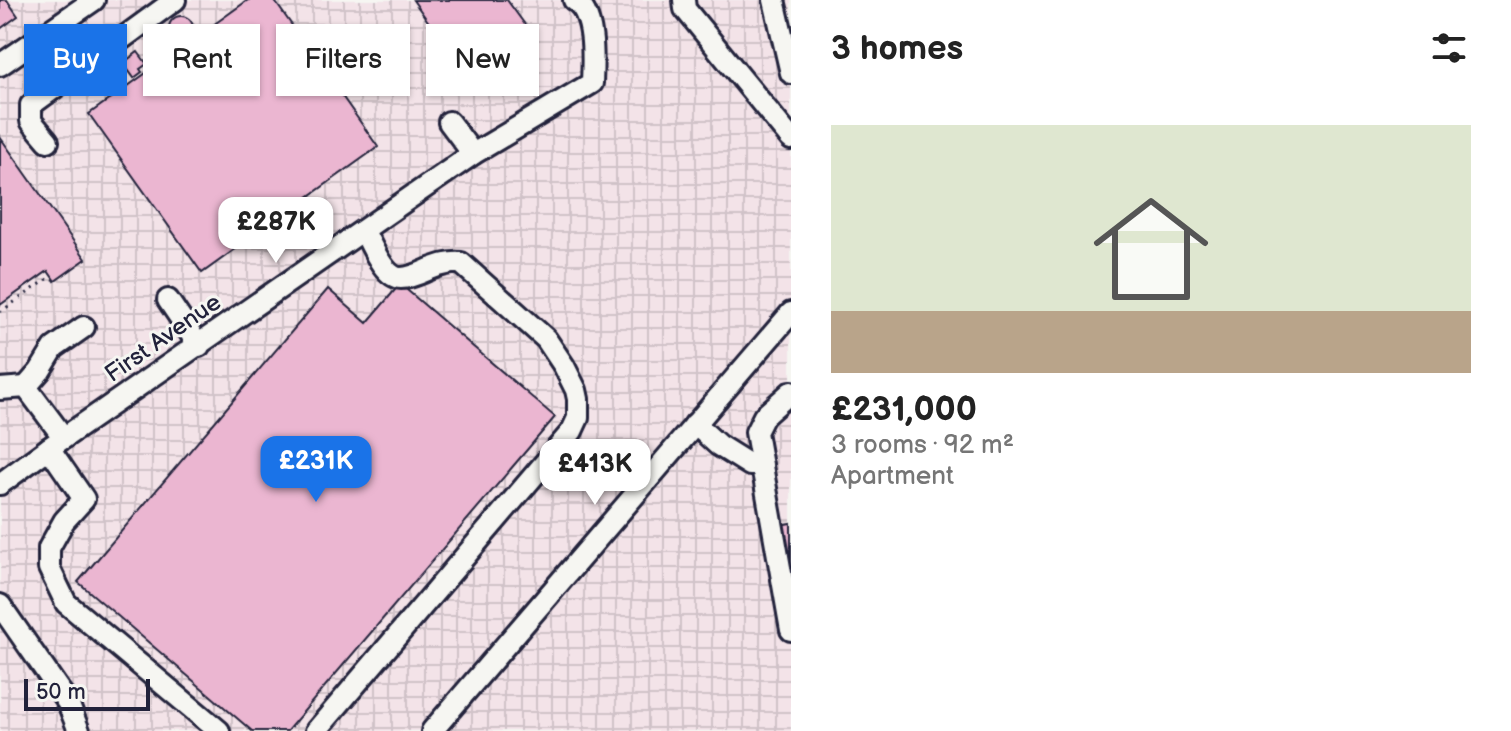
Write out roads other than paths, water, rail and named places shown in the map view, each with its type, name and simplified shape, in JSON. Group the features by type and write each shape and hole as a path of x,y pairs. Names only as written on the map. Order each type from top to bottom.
{"street":[{"path":"0,65 94,0"},
{"path":"48,141 31,121 31,105 175,0"},
{"name":"First Avenue","path":"0,484 473,154 592,83 589,22 579,3 574,0"},
{"path":"684,0 685,9 791,139"},
{"path":"774,0 791,73"},
{"path":"449,122 473,154"},
{"path":"316,731 572,431 578,418 578,399 572,381 546,339 461,263 448,263 399,279 383,267 364,231"},
{"path":"168,300 199,346"},
{"path":"432,731 791,313"},
{"path":"0,389 26,387 54,348 84,327"},
{"path":"26,387 84,499 64,521 49,548 49,568 66,603 219,731"},
{"path":"791,392 764,416 756,432 791,630"},
{"path":"695,424 718,445 750,465 762,465"},
{"path":"770,508 791,504"},
{"path":"0,605 68,703 79,731"}]}
